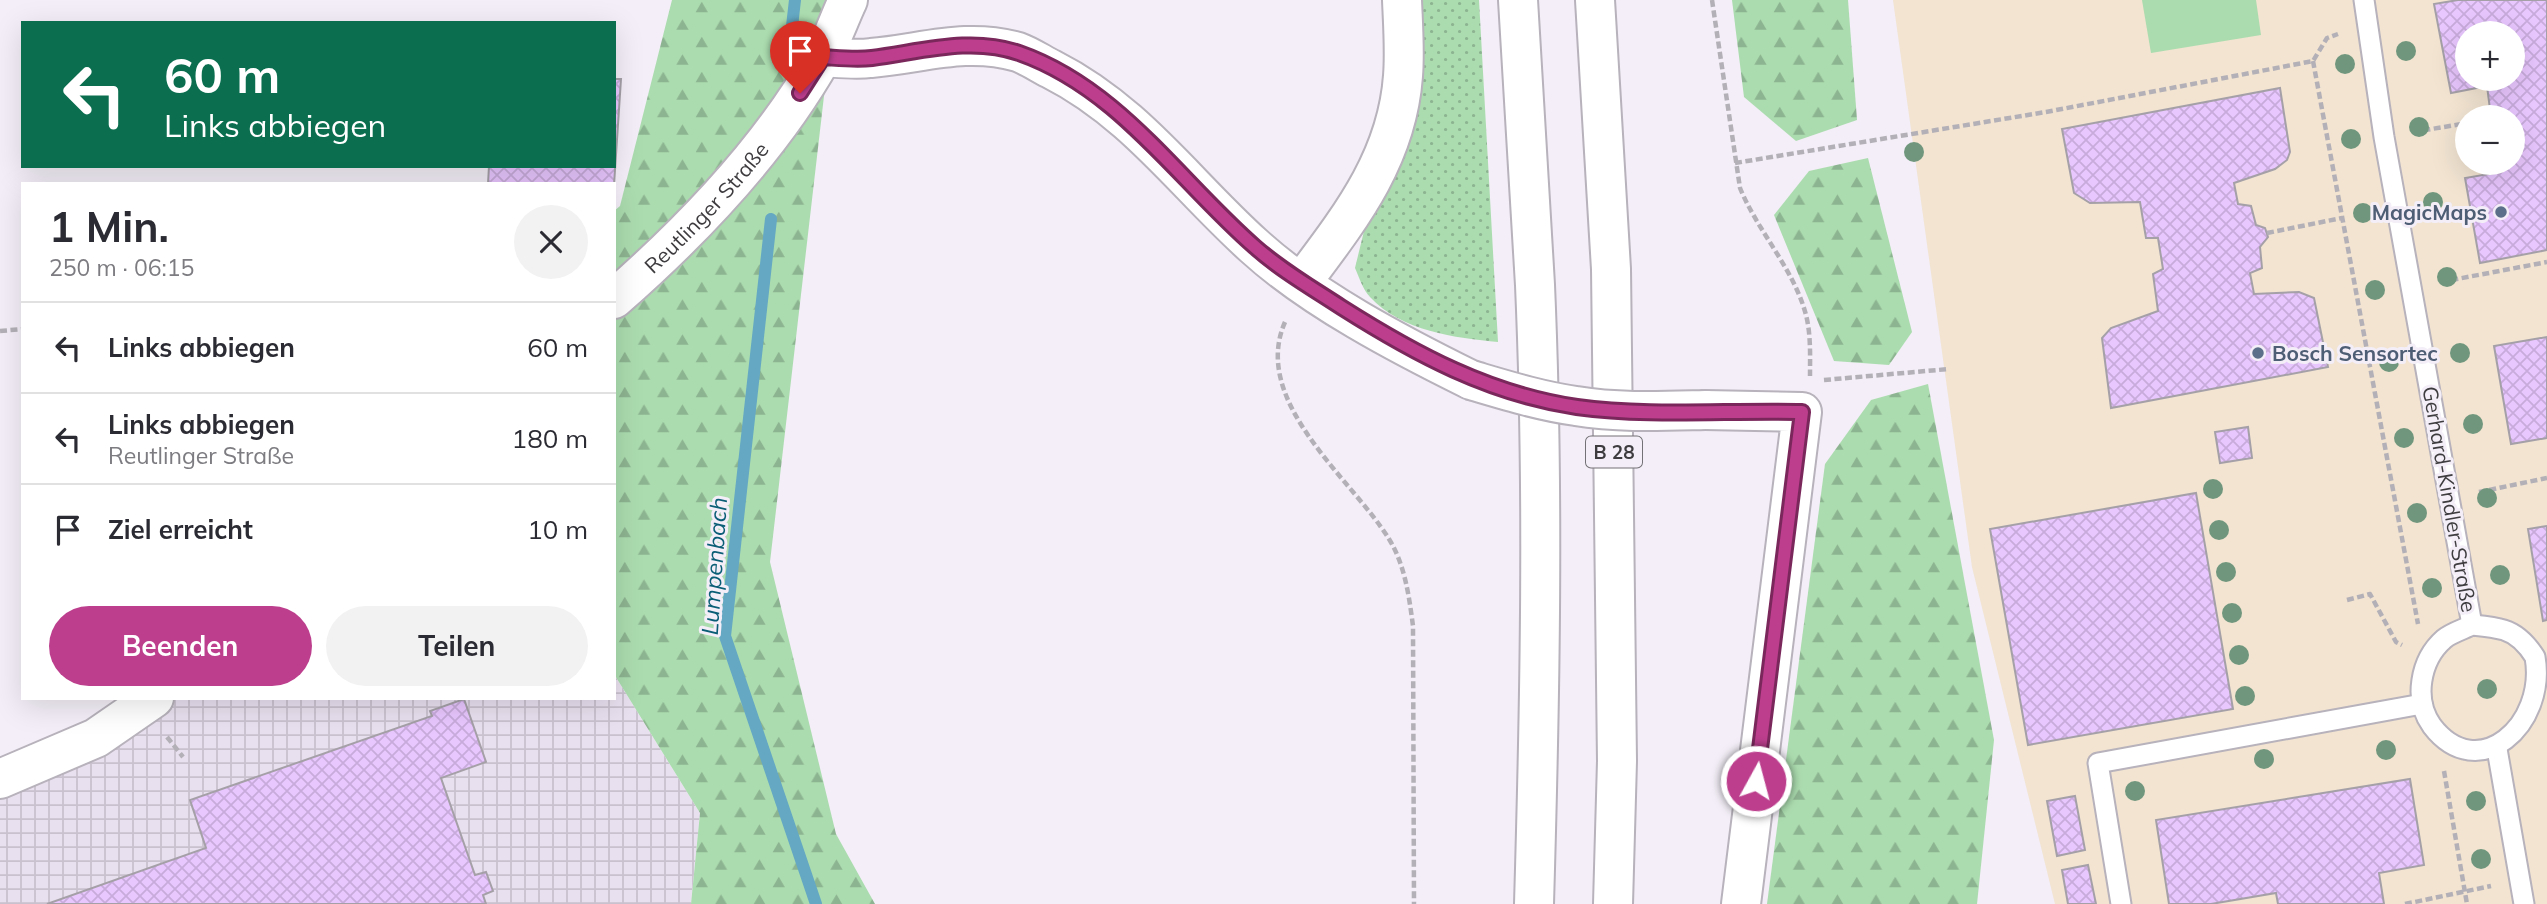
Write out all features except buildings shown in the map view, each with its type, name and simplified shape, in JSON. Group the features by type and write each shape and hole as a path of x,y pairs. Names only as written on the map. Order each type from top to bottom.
{"main road":[{"name":"Reutlinger Straße","path":"616,297 724,192 777,128 823,57 848,0"},
{"path":"1302,282 1363,201 1384,157 1397,117 1403,76 1402,0"},
{"path":"1518,0 1535,287 1539,640 1534,904"},
{"name":"B 28","path":"1595,0 1611,269 1617,761 1612,904"},
{"path":"823,57 870,58 947,46 973,46 1018,52 1065,76 1117,110 1255,247 1302,282 1377,330 1471,380 1577,407 1637,412 1802,412 1741,904"},
{"path":"0,779 96,738 150,700"}],"lane":[{"name":"Gerhard-Kindler-Straße","path":"2364,0 2365,23 2384,137 2472,625"},
{"name":"Gerhard-Kindler-Straße","path":"2422,704 2423,669 2444,639 2472,625 2506,630 2528,646 2541,669 2544,696 2537,724 2519,738 2497,749"},
{"path":"2121,904 2098,763 2422,704 2432,726 2451,742 2475,750 2497,749 2524,904"}],"path":[{"path":"1712,0 1735,163 1751,212 1793,281 1806,315 1811,346 1810,381 1949,369"},
{"path":"2365,23 2326,38 2313,61 2419,631"},
{"path":"1735,163 2046,112 2313,61"},
{"path":"2384,137 2455,125"},
{"path":"2267,233 2342,218"},
{"path":"2412,288 2547,262"},
{"path":"1302,282 1282,329 1280,365 1287,400 1310,440 1390,540 1409,596 1413,626 1414,904"},
{"path":"0,331 21,329"},
{"path":"2451,498 2547,478"},
{"path":"2347,600 2370,594 2396,642 2408,649"},
{"path":"2442,760 2466,904"},
{"path":"2405,904 2520,880"}],"shaded area":[{"path":"1893,0 2547,0 2547,904 2055,904 1972,567"},
{"path":"616,677 700,813 691,904 0,904 0,790 105,746 173,700 616,700"}],"green space":[{"path":"672,0 847,0 824,96 770,562 836,834 875,904 691,904 700,813 616,677 616,209 620,206"},
{"path":"1416,0 1479,0 1498,342 1430,331 1397,318 1368,294 1355,268 1364,231 1399,164"},
{"path":"1732,0 1848,0 1857,120 1796,141 1744,97"},
{"path":"2142,0 2256,0 2261,35 2151,53"},
{"path":"1868,158 1912,332 1889,365 1834,361 1774,215 1809,171"},
{"path":"1928,384 1994,740 1977,904 1767,904 1825,464 1871,400"}],"waterway":[{"name":"Lumpenbach","path":"791,35 795,0"},
{"name":"Lumpenbach","path":"771,219 725,636 816,904"}],"place":[{"name":"MagicMaps","path":"2501,212"},
{"name":"Bosch Sensortec","path":"2258,353"}],"route":[{"path":"800,93 823,57 870,58 934,47 973,46 1018,52 1065,76 1117,110 1255,247 1302,282 1377,330 1471,380 1577,407 1637,412 1802,412 1756,781"}]}
